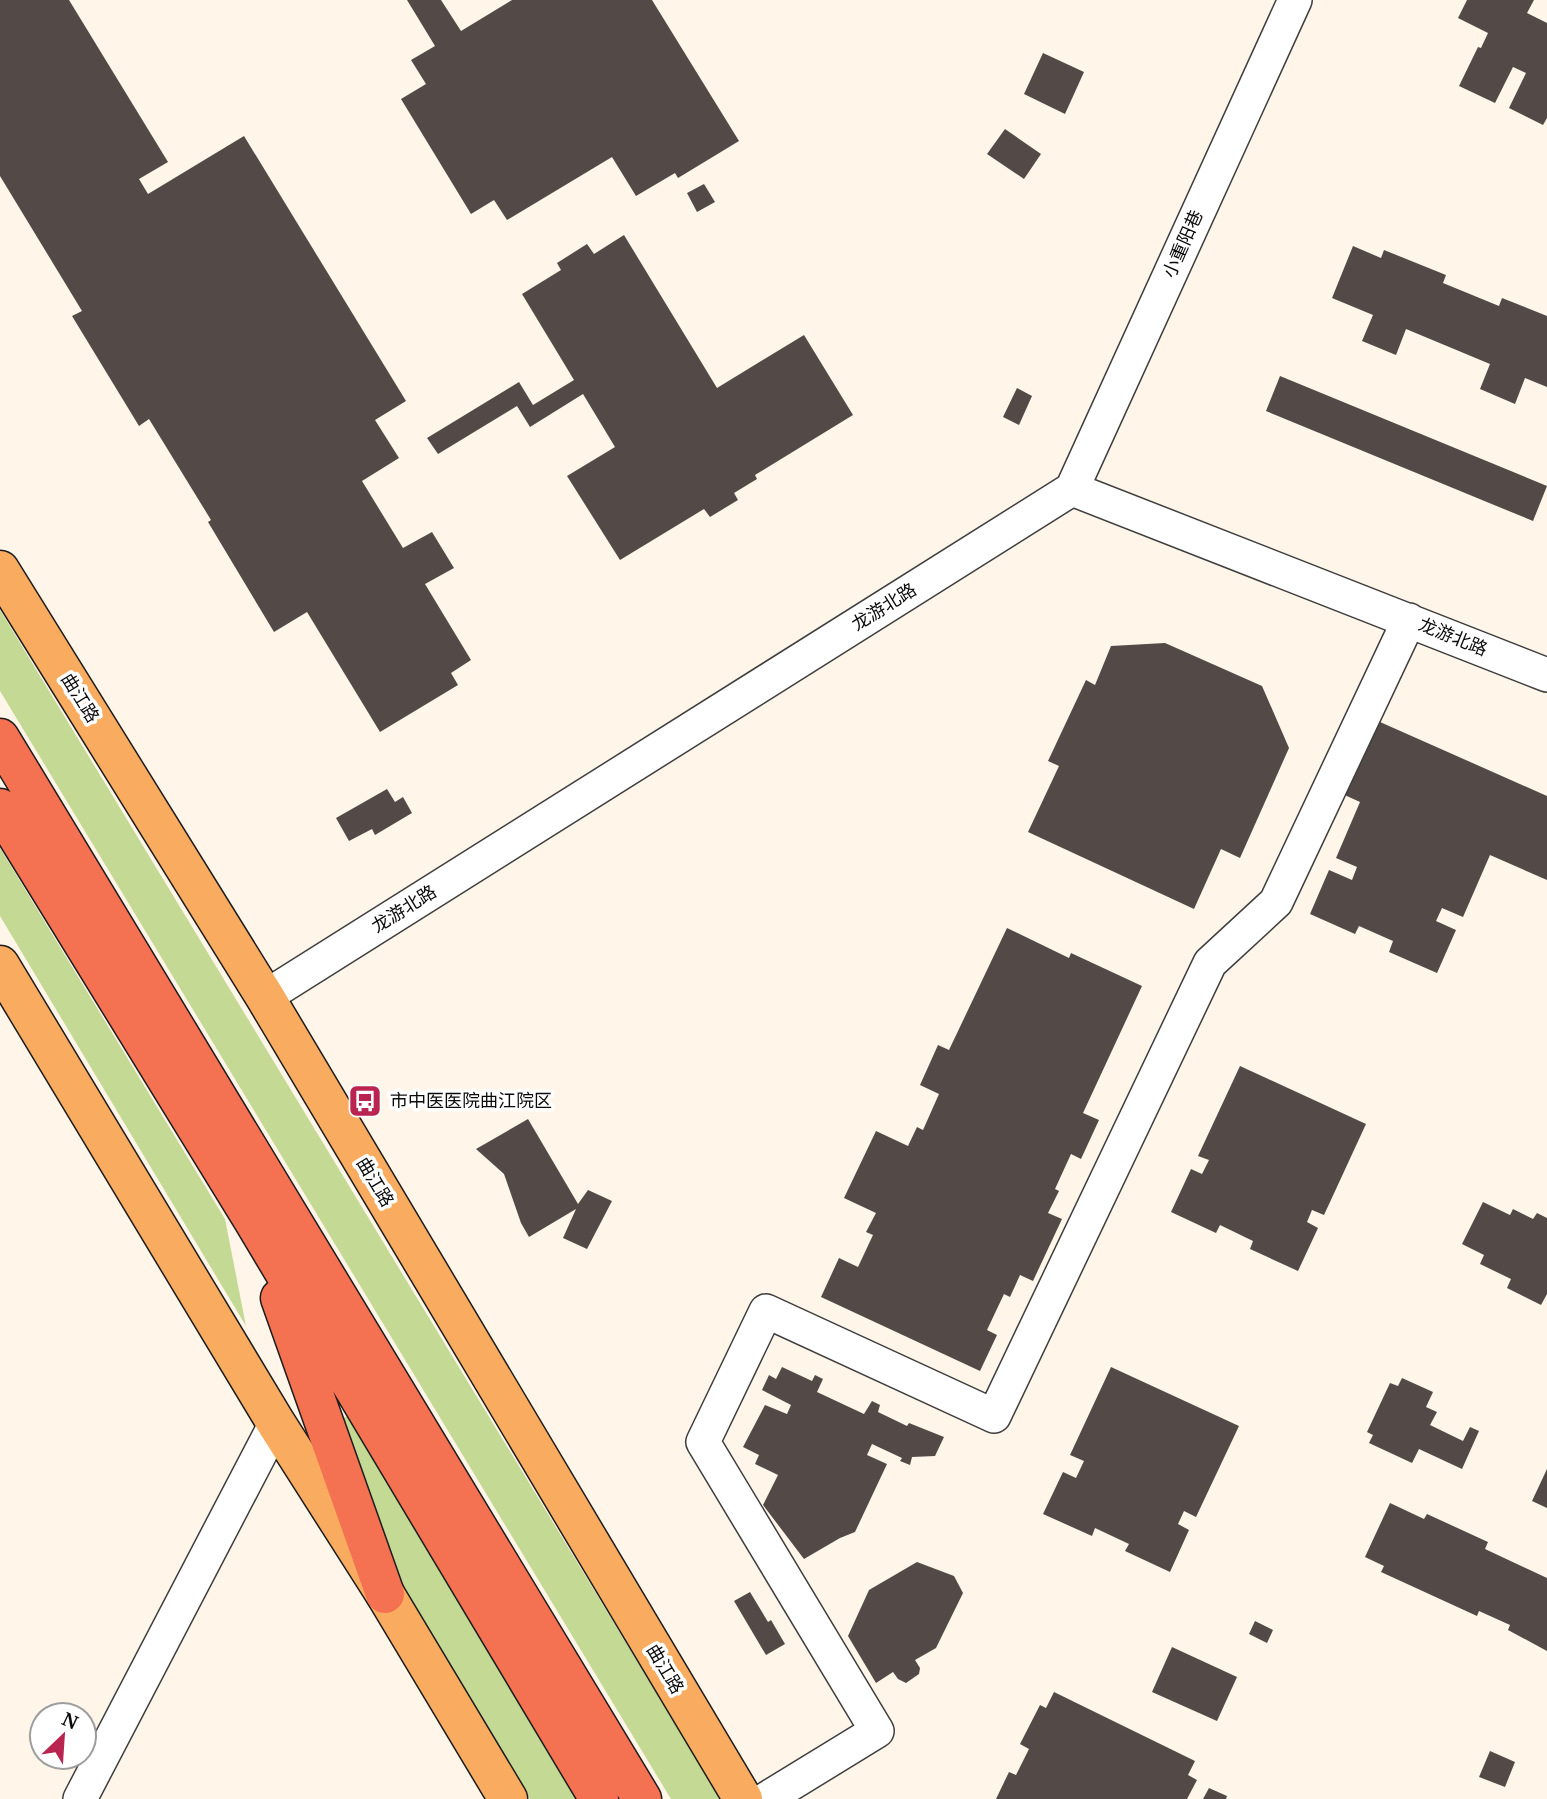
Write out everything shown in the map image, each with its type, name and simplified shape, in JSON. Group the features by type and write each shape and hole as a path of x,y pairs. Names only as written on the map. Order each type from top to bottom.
{"highway":[{"path":"0,738 642,1799"},
{"path":"0,808 253,1220 599,1799"},
{"path":"253,1220 385,1594"}],"main road":[{"name":"曲江路","path":"0,570 265,997 743,1799"},
{"path":"0,965 276,1423 385,1594 508,1799"}],"street":[{"name":"小重阳巷","path":"1072,489 1295,0"},
{"name":"龙游北路","path":"265,997 1072,489 1547,675"},
{"path":"766,1799 877,1731 703,1442 766,1311 994,1416 1210,963 1276,902 1409,620"},
{"path":"80,1799 276,1423"}],"green space":[{"path":"0,610 720,1799 671,1799 0,691"},
{"path":"0,848 225,1219 246,1326 0,916"},
{"path":"349,1416 578,1799 530,1799 401,1585 339,1419"}],"building":[{"path":"0,0 69,0 168,162 139,179 148,194 244,136 406,401 375,420 399,458 362,481 403,548 432,532 454,568 425,584 471,660 451,673 458,685 380,732 307,612 274,632 208,522 211,520 149,419 139,426 72,316 82,311 0,176"},
{"path":"407,0 441,0 461,31 512,0 652,0 739,141 678,178 675,173 636,196 612,157 507,220 494,200 471,214 401,99 426,84 411,60 435,46"},
{"path":"1467,0 1534,0 1527,13 1547,23 1547,118 1543,125 1509,108 1526,73 1513,67 1495,103 1459,86 1488,33 1458,18"},
{"path":"1043,53 1084,72 1065,114 1024,94"},
{"path":"1005,129 1041,154 1024,179 987,154"},
{"path":"704,184 715,202 697,212 687,193"},
{"path":"624,235 717,388 804,335 853,415 755,475 757,479 734,493 738,500 710,517 704,509 620,560 567,476 615,447 583,394 530,427 517,406 438,454 427,438 519,382 533,405 574,380 522,294 561,270 557,263 587,244 594,254"},
{"path":"1353,246 1381,258 1384,250 1446,275 1443,283 1499,306 1502,298 1547,316 1547,387 1525,378 1515,404 1480,389 1490,364 1406,329 1396,355 1362,341 1373,315 1332,298"},
{"path":"1280,376 1547,486 1533,521 1266,411"},
{"path":"1017,388 1032,396 1019,425 1003,417"},
{"path":"1165,643 1262,686 1289,748 1240,858 1221,849 1194,909 1028,832 1059,766 1048,761 1086,680 1095,685 1111,646"},
{"path":"1371,718 1547,796 1547,880 1490,855 1463,917 1442,908 1436,921 1456,930 1437,973 1389,952 1393,941 1359,926 1355,934 1310,914 1329,870 1352,880 1357,867 1336,858 1360,802 1338,792"},
{"path":"387,789 395,802 403,797 412,813 375,835 372,829 349,841 336,818"},
{"path":"1007,928 1069,958 1071,953 1142,986 1083,1113 1099,1120 1081,1159 1071,1154 1055,1189 1059,1191 1048,1213 1062,1219 1033,1281 1020,1275 1010,1297 1004,1294 987,1330 997,1335 980,1371 821,1297 839,1258 858,1267 873,1235 866,1232 876,1213 844,1198 876,1131 908,1146 917,1127 923,1130 939,1094 920,1085 938,1045 949,1050"},
{"path":"1240,1066 1366,1124 1324,1215 1312,1210 1307,1222 1318,1228 1298,1271 1250,1249 1253,1241 1220,1225 1216,1233 1171,1212 1191,1169 1202,1174 1209,1160 1198,1156"},
{"path":"528,1119 578,1204 588,1190 612,1201 587,1249 563,1238 576,1209 529,1237 521,1223 504,1174 476,1149"},
{"path":"1483,1202 1510,1215 1513,1209 1533,1219 1537,1213 1547,1218 1547,1294 1541,1305 1507,1288 1511,1279 1480,1264 1484,1255 1462,1244"},
{"path":"782,1367 812,1381 815,1375 823,1379 817,1392 864,1414 872,1401 880,1405 878,1412 907,1426 909,1423 944,1437 935,1456 912,1457 910,1465 900,1461 902,1458 872,1444 867,1455 887,1464 855,1532 804,1559 763,1505 778,1475 755,1464 759,1455 743,1447 765,1405 787,1414 791,1405 762,1390 769,1375 776,1379"},
{"path":"1111,1367 1239,1426 1196,1517 1184,1511 1178,1524 1189,1530 1170,1572 1125,1551 1129,1544 1095,1528 1092,1536 1043,1514 1063,1472 1076,1478 1084,1461 1070,1455"},
{"path":"1402,1378 1433,1392 1426,1407 1437,1412 1430,1425 1463,1441 1470,1427 1479,1431 1462,1469 1419,1449 1412,1463 1369,1443 1373,1435 1367,1432 1390,1383 1398,1386"},
{"path":"1547,1469 1547,1508 1532,1501"},
{"path":"1390,1503 1424,1519 1427,1514 1488,1542 1485,1549 1547,1578 1547,1651 1508,1630 1510,1625 1479,1611 1477,1616 1381,1572 1384,1566 1365,1557"},
{"path":"917,1562 954,1576 963,1593 936,1648 915,1660 920,1668 919,1674 906,1683 898,1679 893,1672 876,1683 848,1636 869,1590"},
{"path":"750,1592 785,1644 766,1655 734,1601"},
{"path":"1255,1621 1273,1630 1267,1643 1249,1634"},
{"path":"1172,1647 1237,1677 1217,1721 1152,1692"},
{"path":"1054,1692 1195,1761 1188,1775 1197,1780 1187,1799 996,1799 1009,1772 1016,1775 1029,1749 1020,1744 1040,1705 1046,1708"},
{"path":"1490,1751 1515,1762 1505,1787 1479,1777"},
{"path":"1209,1788 1227,1796 1226,1799 1203,1799"}],"place":[{"name":"市中医医院曲江院区","path":"365,1101"}]}
